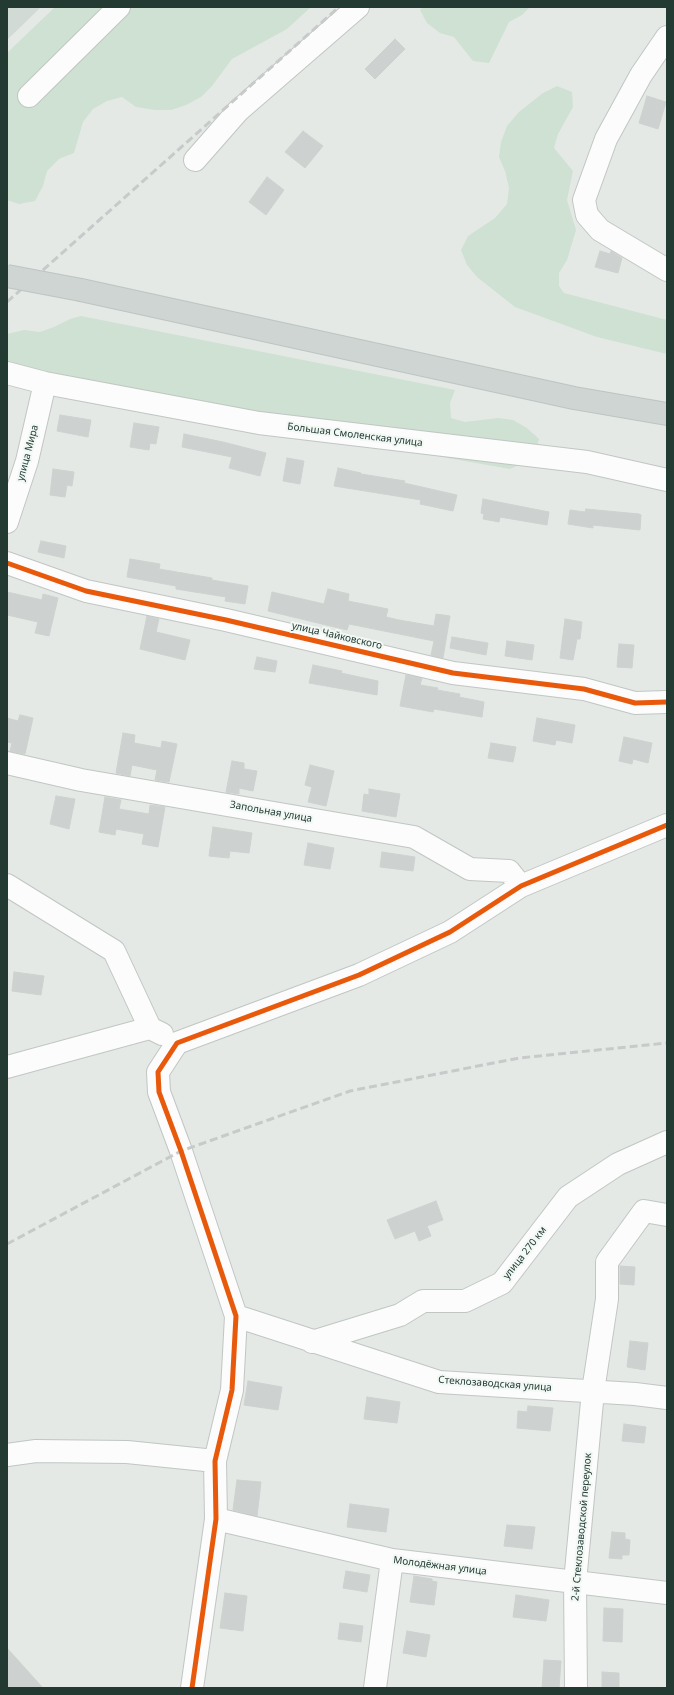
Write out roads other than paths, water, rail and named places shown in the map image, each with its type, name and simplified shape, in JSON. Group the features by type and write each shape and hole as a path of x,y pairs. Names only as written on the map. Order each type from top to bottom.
{"main road":[{"path":"7,276 81,290 574,398 667,414"}],"street":[{"path":"29,96 119,7"},
{"path":"195,160 238,111 358,7"},
{"path":"667,37 641,75 606,139 584,200 587,215 600,230 667,270"},
{"name":"Большая Смоленская улица","path":"7,373 45,383 259,423 587,462 667,480"},
{"name":"улица Мира","path":"7,522 27,461 45,383"},
{"name":"улица Чайковского","path":"7,563 86,591 242,624 453,673 584,689 635,704 667,702"},
{"path":"635,704 667,714"},
{"name":"Запольная улица","path":"7,762 81,780 414,837 470,869 509,871 521,886"},
{"path":"192,1688 216,1518 215,1461 232,1390 236,1316 181,1151 159,1092 158,1072 177,1042 359,975 450,932 521,886 667,825"},
{"path":"7,885 114,951 150,1028 177,1042"},
{"path":"7,1068 150,1028"},
{"name":"улица 270 км","path":"312,1342 400,1315 423,1301 465,1300 502,1282 568,1197 618,1164 667,1142"},
{"name":"2-й Стеклозаводской переулок","path":"576,1688 575,1582 594,1391 608,1299 608,1262 644,1211 667,1215"},
{"name":"Стеклозаводская улица","path":"236,1316 438,1382 594,1391 667,1398"},
{"path":"7,1455 36,1451 127,1452 215,1461"},
{"name":"Молодёжная улица","path":"216,1518 392,1560 667,1593"},
{"path":"375,1688 392,1560"}],"railway":[{"path":"7,302 339,7"},
{"path":"7,1244 181,1151 350,1091 519,1058 667,1043"}]}
